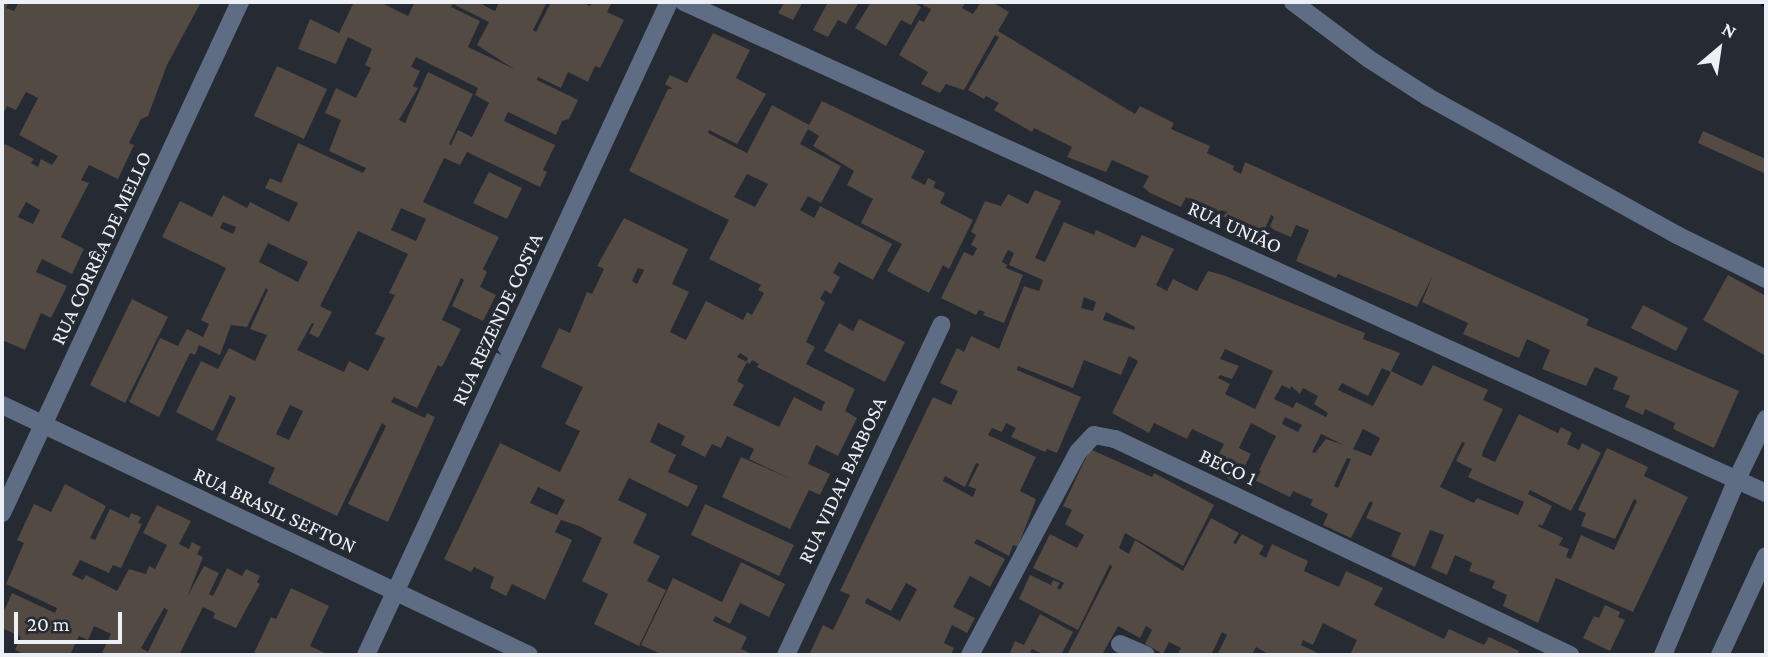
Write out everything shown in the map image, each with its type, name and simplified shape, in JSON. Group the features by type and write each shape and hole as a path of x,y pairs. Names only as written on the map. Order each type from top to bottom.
{"street":[{"name":"RUA CORRÊA DE MELLO","path":"2,513 240,2"},
{"name":"RUA REZENDE COSTA","path":"366,655 668,2"},
{"name":"RUA UNIÃO","path":"684,2 1766,493"},
{"path":"1293,2 1369,59 1428,97 1677,235 1766,279"},
{"name":"RUA VIDAL BARBOSA","path":"786,655 941,325"},
{"name":"RUA BRASIL SEFTON","path":"2,405 529,655"},
{"path":"1663,655 1737,479 1766,419"},
{"name":"BECO 1","path":"970,655 1078,453 1094,435 1115,439 1570,655"},
{"path":"1720,655 1766,556"},
{"path":"1120,644 1146,655"}],"building":[{"path":"2,2 9,2 6,8 14,11 19,2 201,2 167,65 148,116 141,119 129,143 134,145 118,179 89,165 81,180 89,183 61,237 84,249 72,274 42,259 36,272 67,286 51,318 41,313 25,350 2,340 2,150 5,144 34,159 31,163 38,167 41,159 52,165 58,156 19,135 38,98 26,92 16,110 7,106 2,116","holes":["26,202 40,210 33,224 18,217"]},
{"path":"354,2 380,2 408,16 415,2 484,2 483,5 495,11 499,2 547,2 533,30 536,32 551,2 581,2 590,6 593,2 612,2 607,12 624,20 600,68 595,66 588,82 568,72 561,88 538,77 537,80 578,100 569,119 562,121 556,135 508,112 504,121 555,145 543,170 547,172 540,187 467,152 460,165 444,158 423,202 499,237 483,269 487,272 480,287 496,295 483,321 452,306 464,280 461,278 442,320 461,329 442,367 438,365 417,408 394,397 391,402 425,418 427,413 435,417 388,522 348,504 386,426 382,423 337,516 268,483 275,468 216,440 236,398 230,395 213,431 176,412 201,361 218,369 229,348 255,361 267,335 250,329 268,290 266,288 247,327 231,325 220,355 199,345 195,355 190,353 159,417 129,402 160,338 178,346 187,329 203,337 209,324 201,320 226,268 162,237 180,201 212,217 223,195 247,208 250,202 289,222 298,203 265,188 270,178 281,183 298,143 363,173 366,168 329,151 341,120 325,113 336,88 356,98 371,68 365,65 372,49 348,37 336,64 298,49 310,19 339,33","holes":["453,4 489,22 477,45 514,69 468,47 480,21 451,7","416,57 478,88 475,95 489,103 472,137 458,130 451,145 449,144 473,94 428,72 405,123 399,120 418,88 413,86 420,71 411,67","401,208 426,219 416,241 391,230","223,222 236,227 233,234 220,228","358,231 408,254 389,293 395,295 375,334 385,338 368,371 349,361 344,372 297,350 312,323 314,324 309,333 318,338 332,312 320,306","268,243 308,262 298,282 259,262","290,405 303,411 289,440 276,434"]},
{"path":"785,2 803,2 793,20 778,13"},
{"path":"828,2 859,2 846,24 838,20 828,37 813,30"},
{"path":"871,2 917,2 921,7 911,25 901,20 886,46 855,28"},
{"path":"924,2 966,2 962,8 973,14 981,2 992,2 1009,12 998,31 1135,114 1140,106 1174,123 1171,129 1210,146 1207,153 1234,166 1233,170 1241,174 1245,162 1589,319 1586,325 1739,391 1714,448 1673,429 1675,423 1645,409 1643,415 1625,407 1630,396 1613,389 1618,377 1595,367 1586,386 1542,369 1550,350 1527,339 1519,358 1463,334 1468,323 1422,302 1433,275 1417,307 1338,274 1336,278 1296,261 1309,230 1296,225 1291,237 1270,226 1274,217 1271,215 1263,233 1222,216 1219,225 1193,214 1198,203 1186,197 1181,207 1150,193 1143,187 1149,176 1112,160 1106,172 1067,157 1072,147 1034,128 1032,132 994,110 999,103 986,96 984,99 968,90 999,37 995,35 964,90 946,84 940,93 921,84 928,72 899,55 919,20 924,22 931,9 923,5"},
{"path":"713,33 750,50 736,78 766,94 737,144 709,130 708,133 747,153 772,105 809,125 822,101 925,151 911,178 925,185 928,178 936,182 933,187 945,193 940,203 973,220 949,269 943,265 929,293 887,271 902,244 861,223 873,199 847,185 854,171 813,146 819,136 808,129 800,144 841,166 821,203 808,196 800,210 814,218 820,206 892,244 873,280 839,262 833,273 840,277 831,294 825,290 820,299 825,302 806,342 815,347 806,364 855,389 845,411 857,418 838,456 816,445 808,464 830,474 820,495 809,490 790,529 722,497 741,457 793,480 749,459 754,449 727,436 721,448 712,444 705,457 681,445 685,436 658,423 650,442 676,455 668,472 698,486 688,507 629,478 618,500 647,514 633,543 660,556 647,581 666,590 639,646 594,624 608,594 582,581 602,538 579,526 561,520 555,532 572,540 545,600 512,584 506,596 490,588 494,577 474,567 471,572 444,559 500,443 560,472 580,431 565,424 583,387 541,367 559,328 570,333 587,292 592,294 604,269 597,266 624,218 688,249 672,284 689,292 670,332 686,340 706,301 743,320 747,312 752,315 764,293 758,290 761,285 709,259 729,220 629,171 668,89 673,89 665,84 670,75 687,83","holes":["747,174 768,184 755,207 734,197","638,268 644,270 637,284 632,281","740,353 748,358 746,362 737,357","752,360 759,364 757,367 825,402 821,411 794,397 779,427 733,405 744,385 737,381 747,362 750,364","538,487 565,500 557,515 530,503"]},
{"path":"277,66 327,89 304,139 254,116"},
{"path":"1703,131 1766,159 1766,174 1698,143"},
{"path":"489,172 522,188 507,219 473,203"},
{"path":"1035,190 1061,201 1035,258 1045,262 1064,222 1094,235 1096,230 1135,248 1142,235 1174,249 1156,285 1167,291 1173,279 1197,291 1208,271 1223,275 1365,333 1363,339 1400,353 1391,371 1422,386 1433,365 1488,390 1483,400 1503,409 1482,456 1495,462 1519,414 1558,433 1561,427 1572,433 1567,444 1579,450 1582,443 1601,453 1571,511 1530,490 1528,494 1552,506 1542,526 1538,526 1563,538 1559,545 1569,549 1566,557 1571,559 1581,535 1614,550 1637,501 1634,499 1615,539 1581,526 1586,513 1578,510 1607,448 1648,467 1644,476 1688,497 1633,612 1556,578 1538,623 1503,606 1507,595 1492,588 1495,581 1469,571 1472,563 1455,555 1447,575 1431,568 1444,535 1430,530 1415,567 1391,556 1401,533 1366,518 1373,503 1370,501 1351,538 1323,525 1328,514 1310,505 1313,500 1293,491 1290,497 1254,480 1276,436 1251,423 1239,448 1251,454 1236,483 1211,469 1224,444 1192,429 1187,439 1154,423 1149,433 1112,413 1138,361 1129,356 1121,375 1084,360 1073,388 1018,366 1017,370 1081,397 1057,453 1047,449 1045,452 1011,437 1016,428 1006,423 1002,432 992,428 988,435 1036,457 1020,491 1036,499 1018,547 1013,545 1009,556 977,539 974,543 1005,559 990,587 970,576 953,607 975,618 967,633 952,625 944,643 954,648 951,655 809,655 823,625 833,630 850,595 840,591 933,397 951,405 958,391 940,383 957,348 964,352 971,336 999,349 1024,286 1039,291 1043,280 1009,265 1014,253 1008,250 1002,262 1007,265 1006,268 1023,275 1004,323 983,315 985,312 979,310 976,315 941,298 964,252 973,256 977,248 971,245 976,235 971,232 985,201 1001,206 1008,194 1028,204","holes":["1084,297 1096,302 1093,311 1081,308","1106,312 1135,327 1134,330 1103,320","1225,349 1273,371 1255,409 1225,394 1230,384 1218,378 1220,375 1232,379 1239,366 1220,359","1382,368 1391,372 1373,406 1338,390 1342,383 1368,396","1282,385 1290,389 1291,386 1300,394 1303,388 1318,396 1314,404 1328,413 1326,417 1296,402 1293,408 1274,399","1285,417 1302,425 1298,432 1282,424","1363,429 1380,438 1371,456 1353,449","1321,434 1344,445 1326,439 1315,453 1312,452","1462,442 1465,443 1456,461 1472,469 1468,477 1524,502 1518,515 1477,498 1474,503 1440,487","1347,458 1351,459 1338,488 1334,486","976,463 979,464 968,486 976,489 973,497 943,481 945,476 965,487","906,583 917,589 900,621 865,603 867,598 891,611"]},
{"path":"1728,275 1766,296 1766,356 1703,320"},
{"path":"132,299 168,317 125,403 90,385"},
{"path":"1643,305 1688,328 1676,351 1631,328"},
{"path":"859,319 905,342 885,382 824,351 839,323 853,331"},
{"path":"1090,449 1152,477 1154,473 1214,505 1183,566 1125,533 1119,548 1129,554 1135,540 1183,571 1211,518 1239,533 1233,543 1236,544 1242,534 1264,546 1259,554 1266,558 1272,544 1308,561 1304,571 1339,587 1346,571 1383,588 1374,605 1444,639 1449,629 1484,645 1489,637 1519,651 1517,655 1350,655 1357,640 1323,623 1313,645 1303,640 1301,645 1322,655 1270,655 1256,647 1252,655 1217,655 1227,635 1222,632 1211,655 1177,655 1181,648 1169,642 1163,654 1145,644 1152,630 1146,626 1140,638 1118,626 1102,655 1067,655 1112,567 1110,564 1078,630 1019,599 1030,575 1051,585 1053,580 1060,583 1057,588 1060,590 1064,583 1033,568 1050,534 1077,548 1084,535 1065,524 1072,510 1063,506"},
{"path":"65,484 106,506 90,538 95,540 110,509 129,518 131,513 141,517 138,523 142,524 121,568 113,565 109,573 80,560 72,575 83,580 86,575 117,591 129,569 146,574 149,566 155,569 167,545 143,533 157,505 191,521 179,544 189,549 192,542 201,547 197,554 203,557 187,597 204,566 219,573 209,594 213,596 227,568 242,576 246,569 260,576 257,582 260,584 236,628 213,618 215,613 203,607 179,655 101,655 111,634 94,626 88,640 79,636 70,655 18,655 20,652 15,650 21,637 2,628 2,607 5,609 12,593 55,613 57,608 6,584 24,543 17,540 34,504 51,512","holes":["164,608 168,610 148,652 141,648"]},
{"path":"705,504 794,545 779,576 691,535"},
{"path":"741,562 785,584 769,617 740,603 730,624 715,616 713,621 747,637 741,649 754,655 663,655 641,645 673,578 722,602"},
{"path":"291,588 329,606 310,646 329,655 253,655 271,617 276,619"},
{"path":"1605,605 1620,612 1618,617 1625,620 1610,651 1583,638 1594,616 1599,618"},
{"path":"1040,614 1073,632 1061,655 1045,655 1032,649 1030,652 1035,655 1009,655 1015,641 1024,645"}]}
